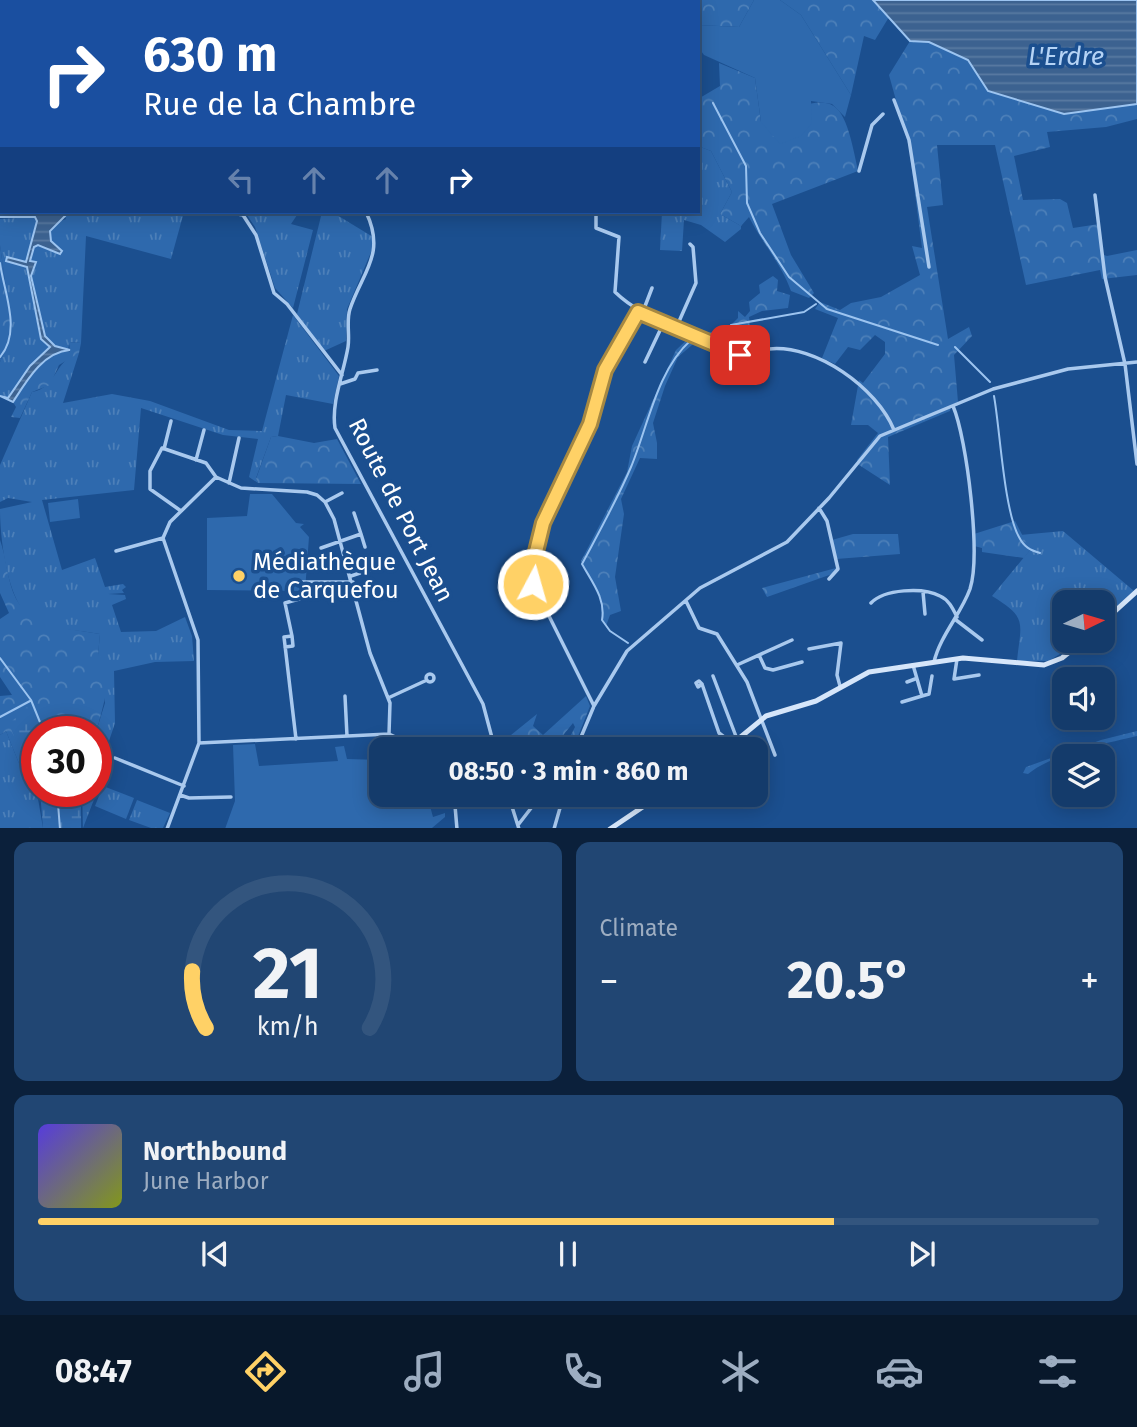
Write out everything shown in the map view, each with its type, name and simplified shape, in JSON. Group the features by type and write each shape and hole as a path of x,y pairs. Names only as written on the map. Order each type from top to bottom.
{"main road":[{"path":"1115,611 1137,591"},
{"path":"739,737 761,719 816,701 869,672 960,659 1044,665 1068,653"},
{"path":"610,828 642,807"}],"street":[{"path":"894,100 909,140 929,267"},
{"path":"859,171 872,125 883,114"},
{"path":"1095,195 1106,284 1125,363 1137,464"},
{"path":"242,214 256,235 274,293 287,304 342,375"},
{"name":"Route de Port Jean","path":"367,214 375,238 372,261 350,308 348,345 334,416 337,434 483,704 492,737"},
{"path":"596,214 596,228 618,237 615,292 640,313 677,326 733,354 746,355 770,349 823,360 859,384 894,429"},
{"path":"677,326 696,283 693,247 690,244"},
{"path":"594,706 533,584 532,568 543,523 590,424 605,370 652,288"},
{"path":"645,362 664,322"},
{"path":"581,737 594,706 626,651 700,588 784,544 819,509 876,440 894,429 993,389 1060,371 1137,362"},
{"path":"340,384 355,379 358,373 377,370"},
{"path":"934,662 971,584 973,548 964,459 954,406"},
{"path":"171,421 164,449 158,454 150,471 150,489 181,511"},
{"path":"196,460 204,430"},
{"path":"229,483 239,438"},
{"path":"164,449 211,466 216,477 242,488 317,495 325,502 334,519 370,653 388,698 391,717 389,734"},
{"path":"167,828 199,743 198,640 163,538 166,527 216,477"},
{"path":"325,502 342,493"},
{"path":"819,509 827,521 838,569 829,579"},
{"path":"354,513 365,548"},
{"path":"321,548 361,534"},
{"path":"116,551 163,538"},
{"path":"300,582 352,579 369,570 388,569"},
{"path":"923,592 925,614"},
{"path":"871,603 878,597 892,593 923,592 942,597 957,618 982,640"},
{"path":"285,647 293,646 285,603 299,599"},
{"path":"686,601 699,628 716,633 753,693 775,755"},
{"path":"292,636 284,637 296,740"},
{"path":"737,666 792,640"},
{"path":"809,649 841,643 837,675 840,686"},
{"path":"759,655 765,668 773,670 802,662"},
{"path":"960,659 954,679 979,675"},
{"path":"913,665 922,696"},
{"path":"713,676 733,737"},
{"path":"902,702 929,694 932,676"},
{"path":"907,682 915,679"},
{"path":"388,698 427,680"},
{"path":"702,684 719,733 726,737"},
{"path":"345,696 347,736"},
{"path":"199,743 245,743 389,734 395,737"},
{"path":"115,758 184,786"},
{"path":"180,795 189,798 231,797"},
{"path":"455,807 457,828"},
{"path":"512,807 518,827"},
{"path":"518,827 533,807"},
{"path":"554,828 560,807"}],"green space":[{"path":"700,0 754,0 739,27 700,25"},
{"path":"754,0 780,0 801,15 851,95 845,117 832,104 811,101 812,123 801,136 780,144 761,122 755,78 704,55 700,50 700,25 739,27"},
{"path":"780,0 873,0 889,17 875,40 864,36 851,95 801,15"},
{"path":"910,41 929,42 968,60 988,91 1063,114 1137,104 1137,119 1106,127 1047,132 1050,147 1014,156 1023,200 1060,199 1067,203 1073,228 1099,224 1101,254 1107,256 1137,250 1137,275 1102,279 1100,270 1026,285 995,145 937,145 943,205 927,207 948,339 969,327 972,336 954,355 958,402 951,405 950,411 888,437 890,485 859,465 857,460 878,433 868,425 851,425 859,380 863,383 885,354 885,342 875,335 860,350 848,347 835,364 822,358 838,318 815,309 820,302 840,310 851,303 881,297 920,275 912,246 922,248 909,147 889,75"},
{"path":"719,63 755,78 761,122 805,105 820,103 831,104 840,112 846,125 858,171 772,204 791,255 814,293 809,298 791,291 749,217 741,226 720,214 732,192 711,151 700,147 700,98 720,86"},
{"path":"700,147 711,151 732,192 720,214 741,226 741,229 725,242 701,225 684,220 682,251 660,250 662,214 700,214"},
{"path":"64,214 183,214 171,259 86,236 81,343 70,342 68,349 56,346 45,336 30,261 34,247 38,245 60,254 60,249 51,241 50,231 54,224 66,219"},
{"path":"246,214 298,214 291,224 313,230 293,308 275,288 255,227"},
{"path":"322,214 335,214 373,237 374,245 347,309 346,341 324,351 297,314"},
{"path":"35,217 37,221 26,263 8,259 8,262 27,267 39,333 50,349 30,366 8,398 0,396 0,362 12,332 0,245 0,219"},
{"path":"0,245 12,332 0,362"},
{"path":"773,276 778,280 777,291 790,295 788,308 762,311 749,317 747,336 734,351 721,348 702,335 730,326 738,318 738,311 745,317 750,311 749,302 760,293 759,285"},
{"path":"293,315 339,376 333,404 286,395 278,436 271,437 256,478 258,483 249,477 258,439 223,435 141,408 134,490 42,500 62,570 95,558 105,587 123,584 126,587 122,590 124,593 108,594 125,595 126,599 112,605 121,632 156,631 185,617 192,636 194,661 155,662 114,671 115,723 112,732 112,716 101,716 105,703 98,655 100,634 59,628 35,621 25,613 18,602 7,570 0,509 32,502 8,498 0,502 0,465 32,392 46,385 65,361 79,353 63,403 112,394 150,401 229,430 262,431"},
{"path":"692,335 699,339 678,357 653,423 657,459 640,458 621,499 624,514 615,577 621,611 610,615 606,626 602,620 601,598 581,561 627,472 632,446 676,350"},
{"path":"69,342 81,343 79,353 59,365 50,385 32,392 20,418 11,417 16,407 13,402 29,377 51,355 70,352"},
{"path":"271,437 314,443 337,439 361,484 258,483 256,479"},
{"path":"250,494 272,494 296,523 304,524 300,527 309,537 305,591 207,590 207,518 247,516"},
{"path":"78,499 80,518 50,522 48,503"},
{"path":"1015,521 1030,550 1024,558 982,552 982,548 974,546 974,534"},
{"path":"1063,531 1134,591 1115,609 1115,590 1052,590 1052,653 1061,653 1049,661 1017,661 1020,622 1012,610 992,596 1030,550 1020,535"},
{"path":"853,534 898,534 900,554 836,559 832,540"},
{"path":"0,540 11,586 19,604 38,620 49,625 100,634 98,655 104,661 106,670 106,691 100,716 21,716 21,768 6,731 0,735 0,696 12,695 0,677 0,619 9,613 0,593"},
{"path":"836,568 835,573 767,597 762,588"},
{"path":"586,696 590,706 578,737 570,737 575,727 573,723 562,737 511,735 537,714 533,726 543,735"},
{"path":"27,707 33,716 21,716 21,754 9,724"},
{"path":"6,731 21,768 21,807 39,807 43,828 0,828 0,735"},
{"path":"1137,731 1137,736 1103,744 1090,744"},
{"path":"255,744 259,766 338,761 335,747 344,746 347,759 369,760 369,807 430,807 433,817 445,813 445,817 432,828 225,828 235,801 233,745"},
{"path":"1052,758 1028,774 1023,773 1026,767"},
{"path":"112,789 134,798 126,819 97,807 112,807"},
{"path":"137,800 170,813 163,828 151,828 129,820"},
{"path":"41,807 81,807 81,828 43,828"},
{"path":"82,807 91,807 83,828"}],"water":[{"name":"L'Erdre","path":"873,0 1137,0 1137,104 1064,114 988,91 968,60 929,42 910,41"},
{"path":"23,214 65,216 50,231 51,241 62,251 60,254 38,245 34,247 30,261 36,262 31,276 45,336 55,346 70,350 52,356 37,368 13,402 0,396 8,398 30,366 50,347 41,339 27,267 6,261 7,257 26,262 37,221 35,217 0,217"}],"waterway":[{"path":"713,103 746,166 747,203 760,233 789,277 827,309 938,345"},
{"path":"0,263 11,324 10,336 0,357"},
{"path":"731,325 804,312 816,304"},
{"path":"628,643 610,631 602,620 600,598 582,564 631,467 662,383 679,352 691,340"},
{"path":"955,347 990,382"},
{"path":"994,396 1006,490 1014,525 1023,543 1040,553"},
{"path":"0,658 31,700 38,716"},
{"path":"0,717 30,701"},
{"path":"58,807 60,828"}],"place":[{"name":"Médiathèque de Carquefou","path":"239,576"}],"route":[{"path":"533,584 532,568 543,523 590,424 605,370 638,312 677,326 719,348 740,355"}]}
